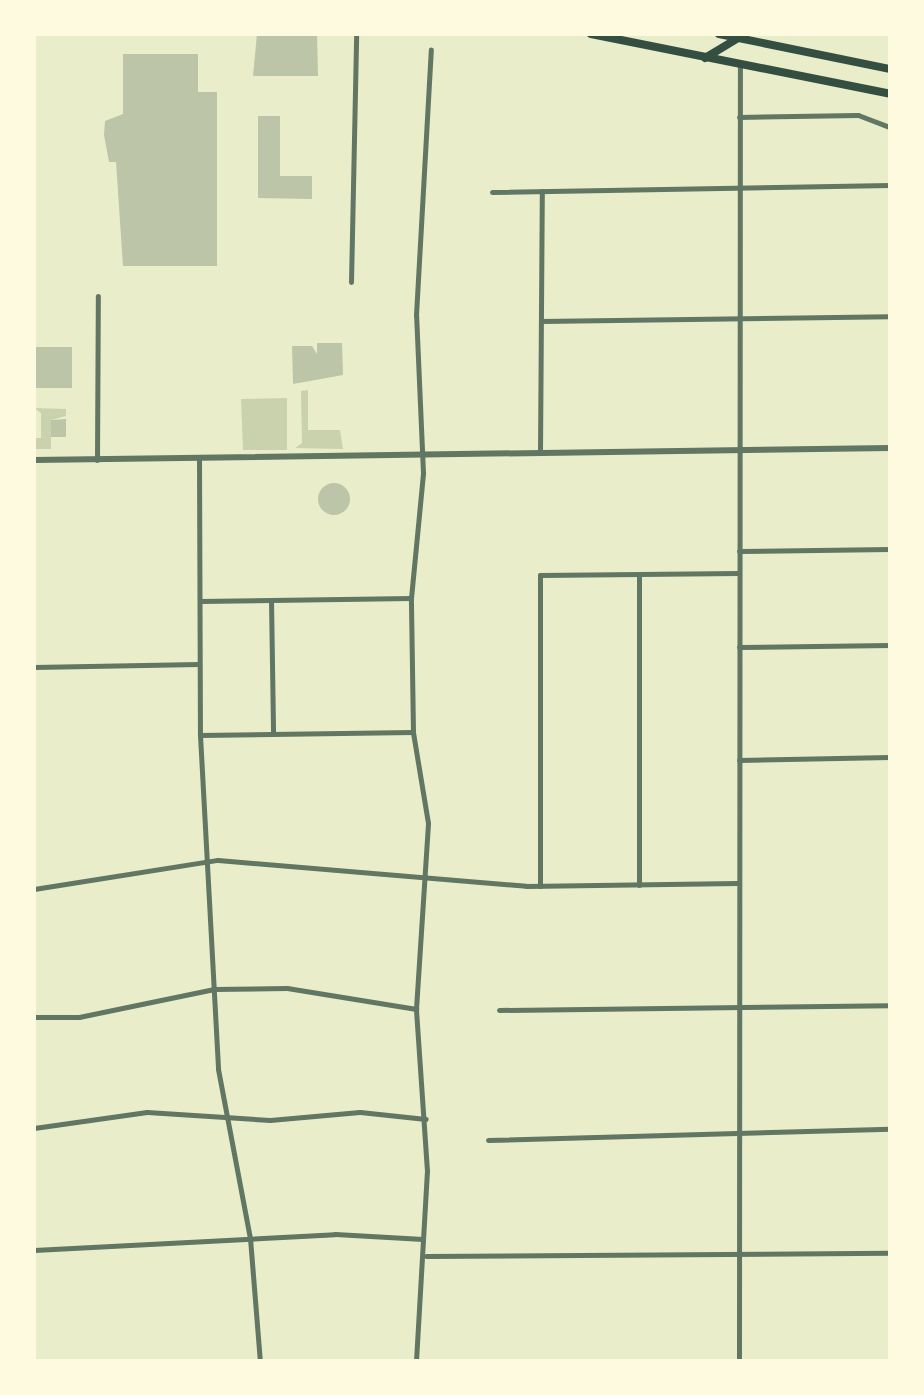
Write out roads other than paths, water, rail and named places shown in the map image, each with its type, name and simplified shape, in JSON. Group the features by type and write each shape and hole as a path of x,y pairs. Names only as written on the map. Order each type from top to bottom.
{"highway":[{"path":"591,34 890,94"},
{"path":"719,34 890,69"},
{"path":"705,58 738,36"}],"street":[{"path":"351,282 356,34"},
{"path":"416,1361 426,1256 423,1239 426,1119 416,1009 427,876 413,732 411,598 423,455 416,315 431,49"},
{"path":"739,1361 740,65"},
{"path":"739,117 866,115 890,127"},
{"path":"492,192 890,185"},
{"path":"540,453 542,191"},
{"path":"97,460 98,296"},
{"path":"541,321 890,316"},
{"path":"34,460 890,448"},
{"path":"199,458 200,735 214,989 225,1120 250,1238 260,1361"},
{"path":"739,551 890,549"},
{"path":"540,886 540,575 739,573"},
{"path":"639,574 639,885"},
{"path":"200,601 411,598"},
{"path":"271,600 273,734"},
{"path":"739,647 890,645"},
{"path":"34,667 199,664"},
{"path":"200,735 413,732"},
{"path":"739,760 890,757"},
{"path":"34,889 206,860 383,879 427,876 540,886 738,883"},
{"path":"34,1017 79,1017 214,989 287,988 416,1009"},
{"path":"499,1010 890,1005"},
{"path":"34,1128 95,1114 225,1120 360,1112 426,1119"},
{"path":"488,1140 890,1129"},
{"path":"34,1250 250,1238 423,1239"},
{"path":"426,1256 890,1253"}]}
